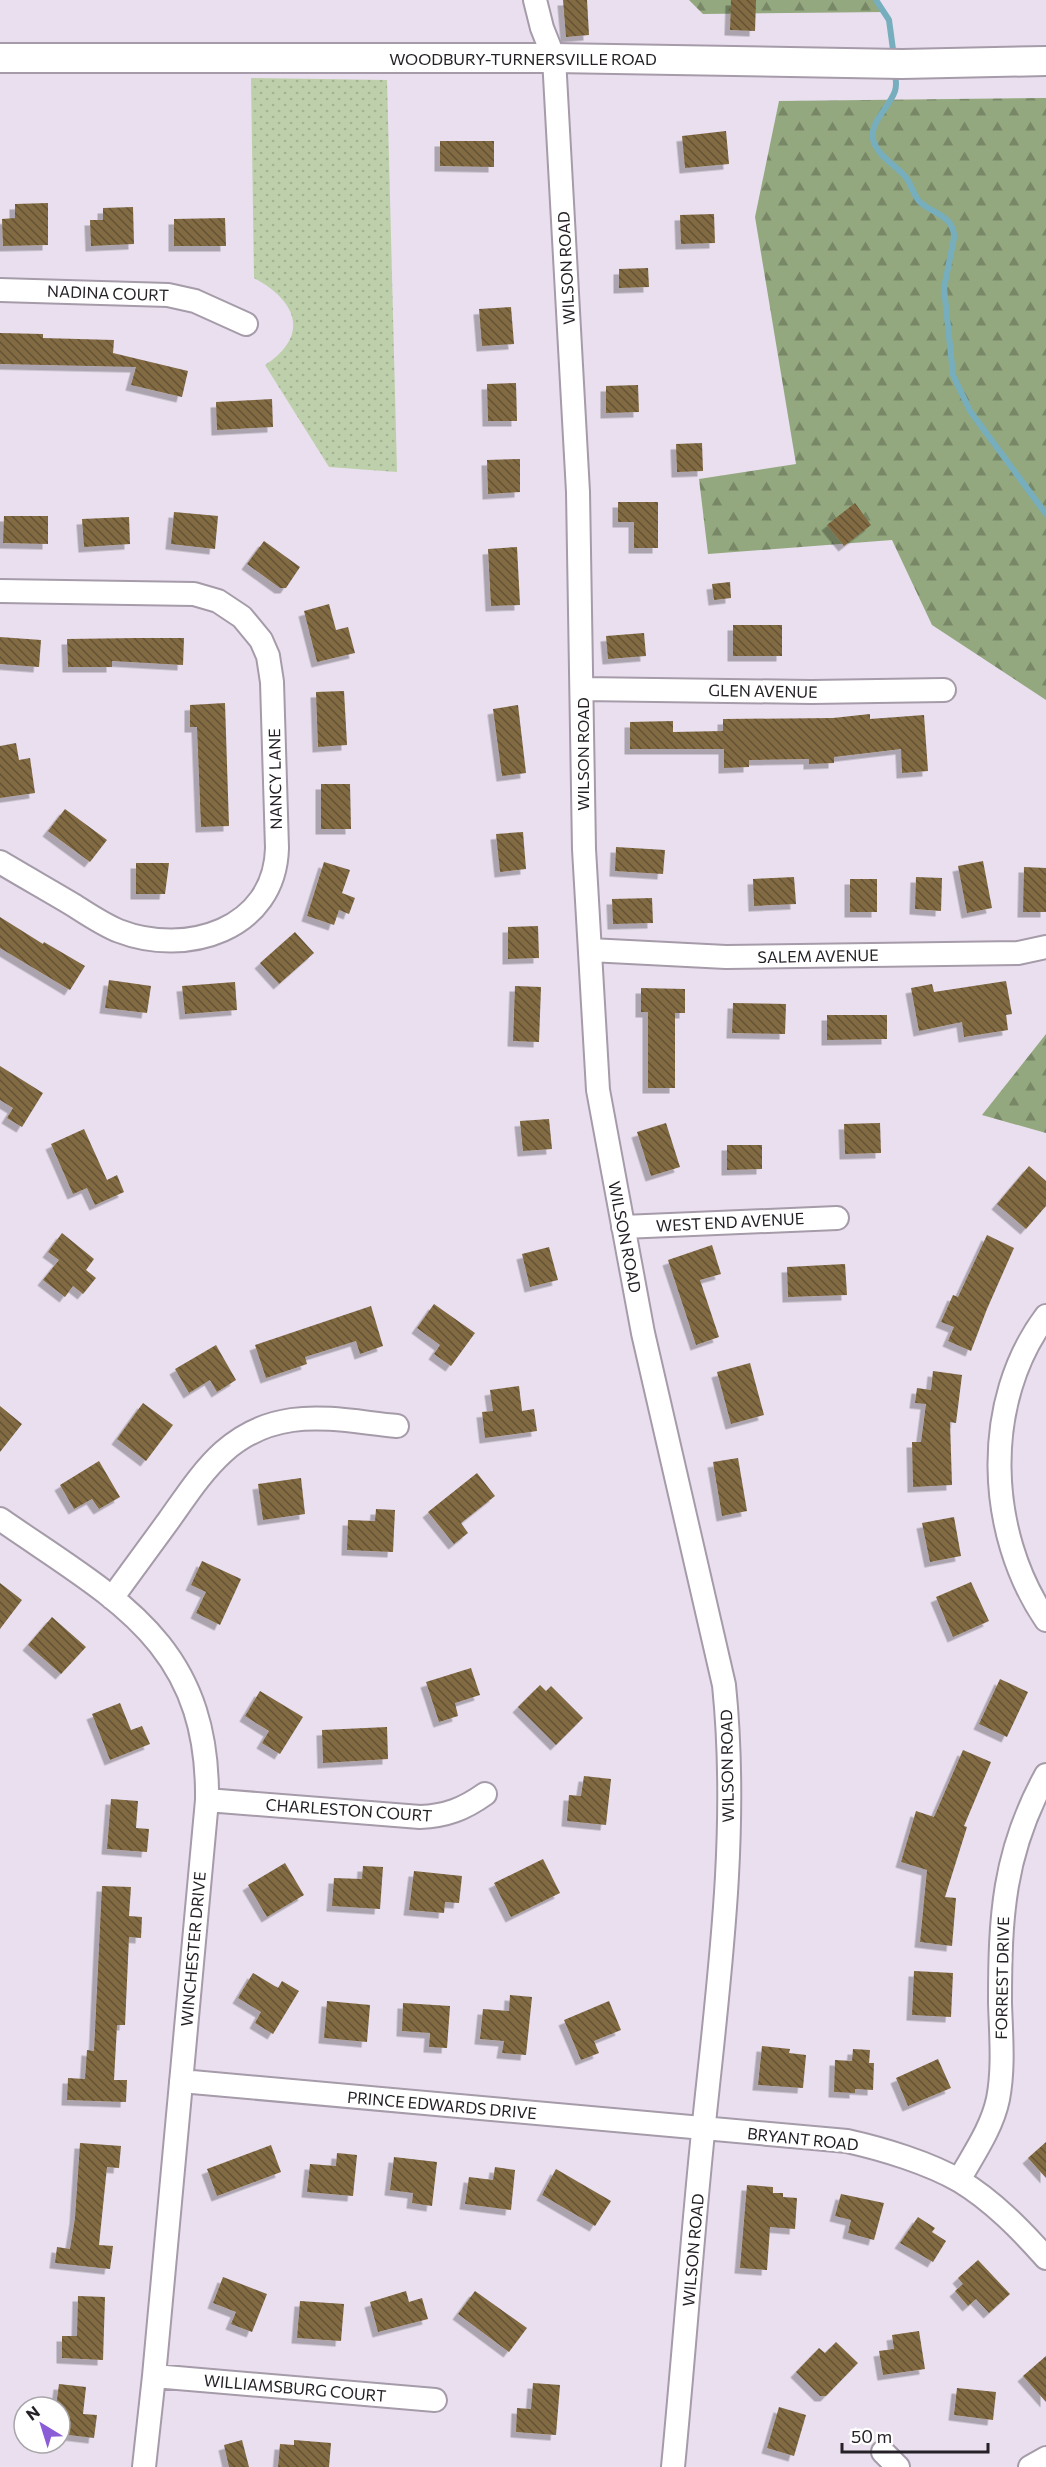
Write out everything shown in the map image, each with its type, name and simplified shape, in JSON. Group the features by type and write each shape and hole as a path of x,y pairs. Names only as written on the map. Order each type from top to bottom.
{"main road":[{"name":"WOODBURY-TURNERSVILLE ROAD","path":"0,58 554,58 892,63 1046,61"}],"street":[{"name":"WILSON ROAD","path":"535,0 542,28 554,58 578,492 584,849 598,1090 643,1333 724,1685 730,1742 727,1867 719,1982 674,2467"},
{"name":"NADINA COURT","path":"0,290 168,294 195,301 246,324"},
{"name":"NANCY LANE","path":"0,591 195,594 218,601 242,618 261,640 272,674 277,848 275,868 268,887 257,907 247,917 223,931 181,940 142,938 119,931 0,862"},
{"name":"GLEN AVENUE","path":"583,689 811,692 944,690"},
{"name":"SALEM AVENUE","path":"590,950 726,957 1018,953 1046,947"},
{"name":"WEST END AVENUE","path":"623,1227 837,1218"},
{"path":"1046,1316 1028,1343 1009,1389 999,1475 1003,1505 1015,1556 1022,1576 1046,1620"},
{"path":"112,1598 201,1474 223,1451 242,1438 270,1426 303,1419 397,1426"},
{"name":"WINCHESTER DRIVE","path":"0,1519 137,1618 172,1660 185,1684 202,1732 207,1770 207,1800 144,2467"},
{"name":"FORREST DRIVE","path":"959,2181 980,2144 998,2102 1001,2078 1000,1958 1003,1903 1016,1845 1028,1812 1046,1775"},
{"name":"CHARLESTON COURT","path":"207,1800 420,1817 454,1812 485,1794"},
{"name":"PRINCE EDWARDS DRIVE","path":"181,2081 704,2129"},
{"name":"BRYANT ROAD","path":"704,2129 848,2141 889,2152 959,2181 1005,2216 1046,2258"},
{"name":"WILLIAMSBURG COURT","path":"154,2376 435,2400"},
{"path":"1030,2467 1046,2457"}],"green space":[{"path":"689,0 875,0 886,12 703,14"},
{"path":"251,78 387,80 397,472 329,467 265,365 289,342 293,330 288,307 280,297 254,278"},
{"path":"1046,98 1046,700 932,625 892,540 708,554 699,479 796,464 755,217 779,101"},
{"path":"1046,1034 1046,1133 982,1115"}],"building":[{"path":"563,0 587,0 589,35 566,37"},
{"path":"731,0 756,0 755,31 730,30"},
{"path":"726,131 729,164 685,168 682,136"},
{"path":"440,141 494,141 494,167 440,166"},
{"path":"48,203 48,245 3,246 2,219 15,218 15,204"},
{"path":"133,207 134,244 91,246 90,220 103,220 103,208"},
{"path":"714,214 715,243 681,244 680,215"},
{"path":"225,218 226,246 174,246 174,219"},
{"path":"648,268 649,287 619,288 619,269"},
{"path":"511,307 514,344 482,346 479,309"},
{"path":"0,333 43,334 43,338 114,340 113,353 188,371 182,397 131,385 136,367 0,364"},
{"path":"516,383 517,421 488,421 487,384"},
{"path":"638,385 639,412 606,413 606,386"},
{"path":"272,399 273,427 217,430 216,402"},
{"path":"702,443 703,471 677,472 676,444"},
{"path":"520,459 520,492 488,494 487,460"},
{"path":"618,502 658,502 658,548 634,548 634,522 618,522"},
{"path":"855,503 871,525 844,546 827,525"},
{"path":"174,512 218,516 215,549 171,544"},
{"path":"4,516 48,516 48,544 3,543"},
{"path":"129,517 130,544 84,547 82,519"},
{"path":"264,541 300,567 286,588 280,588 247,564"},
{"path":"517,547 520,605 491,606 488,549"},
{"path":"730,582 731,598 714,600 712,584"},
{"path":"329,604 336,630 348,627 355,653 317,662 304,611"},
{"path":"733,625 782,625 782,656 733,656"},
{"path":"644,633 646,656 608,659 606,636"},
{"path":"0,637 41,640 39,667 0,664"},
{"path":"184,638 183,665 112,661 112,667 68,667 67,639"},
{"path":"344,691 347,745 318,747 316,692"},
{"path":"225,703 229,826 201,827 197,727 190,727 190,705"},
{"path":"518,705 526,773 502,776 493,709"},
{"path":"870,714 870,719 924,715 928,771 902,773 901,749 834,757 834,763 809,764 809,759 749,760 749,767 724,768 724,749 630,749 630,722 673,721 673,732 723,731 723,719 833,718"},
{"path":"16,743 19,760 30,758 35,793 0,798 0,746"},
{"path":"321,784 350,784 351,829 321,829"},
{"path":"65,809 107,840 90,862 48,831"},
{"path":"523,832 526,869 500,872 496,834"},
{"path":"616,847 665,850 663,874 615,871"},
{"path":"983,861 992,908 967,913 958,866"},
{"path":"324,862 350,870 342,893 355,898 349,914 339,910 334,925 307,916"},
{"path":"136,863 169,863 165,894 136,894"},
{"path":"1024,867 1046,868 1046,912 1023,912"},
{"path":"794,877 796,904 754,906 753,879"},
{"path":"916,877 942,878 941,911 915,909"},
{"path":"850,879 877,879 877,912 850,912"},
{"path":"652,898 653,923 613,924 612,899"},
{"path":"0,917 43,944 44,942 85,966 70,990 0,948"},
{"path":"538,926 539,958 508,959 508,927"},
{"path":"295,932 314,953 279,984 260,963"},
{"path":"109,980 151,986 147,1013 105,1008"},
{"path":"1006,981 1012,1014 1006,1015 1008,1030 964,1037 962,1022 919,1031 911,988 932,984 934,992"},
{"path":"235,982 237,1010 185,1014 182,986"},
{"path":"515,986 541,987 539,1042 513,1041"},
{"path":"641,988 685,989 685,1013 675,1013 675,1088 648,1088 648,1012 641,1012"},
{"path":"733,1003 786,1004 785,1034 732,1033"},
{"path":"827,1015 887,1015 887,1039 827,1040"},
{"path":"0,1066 43,1093 22,1127 7,1118 13,1108 0,1100"},
{"path":"549,1119 552,1149 523,1151 520,1121"},
{"path":"666,1123 680,1167 651,1176 637,1132"},
{"path":"880,1123 881,1153 845,1154 844,1124"},
{"path":"84,1129 107,1180 117,1175 124,1192 95,1205 87,1188 73,1194 51,1144"},
{"path":"727,1145 762,1145 762,1169 727,1170"},
{"path":"1029,1166 1046,1181 1046,1206 1026,1229 997,1204"},
{"path":"62,1233 94,1259 86,1270 96,1278 83,1294 73,1286 65,1297 43,1280 59,1260 48,1252"},
{"path":"987,1235 1014,1248 971,1351 948,1341 954,1327 941,1322 953,1295 958,1297"},
{"path":"712,1245 721,1274 700,1280 719,1337 696,1345 668,1260"},
{"path":"549,1247 558,1280 530,1287 522,1254"},
{"path":"845,1264 847,1295 788,1297 787,1267"},
{"path":"434,1304 475,1333 451,1366 434,1354 440,1345 417,1328"},
{"path":"371,1306 383,1346 360,1354 356,1341 305,1357 307,1364 266,1378 255,1345"},
{"path":"216,1345 236,1380 217,1392 210,1380 189,1393 175,1369"},
{"path":"750,1363 764,1415 731,1424 717,1372"},
{"path":"933,1371 962,1375 956,1423 950,1422 952,1485 913,1487 912,1442 921,1442 926,1404 915,1403 917,1388 931,1390"},
{"path":"519,1386 522,1411 534,1409 537,1431 485,1438 482,1412 493,1411 490,1390"},
{"path":"143,1403 173,1425 146,1461 117,1439"},
{"path":"0,1406 22,1424 0,1452"},
{"path":"738,1458 747,1511 722,1516 713,1462"},
{"path":"99,1461 120,1497 99,1509 92,1499 74,1509 60,1485"},
{"path":"477,1473 495,1496 461,1523 468,1533 454,1544 428,1512"},
{"path":"301,1478 305,1514 263,1520 258,1484"},
{"path":"376,1509 395,1510 393,1552 347,1550 348,1520 375,1521"},
{"path":"954,1517 961,1556 930,1562 922,1523"},
{"path":"202,1561 241,1579 220,1625 196,1613 206,1592 191,1585"},
{"path":"971,1582 989,1621 953,1637 936,1597"},
{"path":"0,1583 22,1600 0,1629"},
{"path":"52,1617 86,1647 61,1674 28,1645"},
{"path":"471,1668 480,1695 455,1703 458,1716 439,1722 426,1682"},
{"path":"1000,1679 1028,1692 1007,1737 979,1724"},
{"path":"540,1685 546,1691 551,1686 583,1718 556,1745 518,1707"},
{"path":"260,1691 303,1717 280,1754 262,1743 269,1731 245,1716"},
{"path":"120,1703 131,1730 142,1726 150,1744 110,1760 92,1714"},
{"path":"387,1727 388,1759 323,1763 322,1730"},
{"path":"963,1750 991,1762 964,1826 967,1827 945,1897 956,1898 952,1946 920,1942 927,1870 901,1862 916,1811 934,1817"},
{"path":"584,1776 611,1779 606,1825 567,1821 569,1795 581,1796"},
{"path":"111,1799 138,1801 136,1828 149,1829 147,1852 107,1849"},
{"path":"543,1859 560,1893 511,1917 494,1883"},
{"path":"285,1863 304,1895 267,1917 248,1885"},
{"path":"363,1866 383,1867 380,1909 332,1906 334,1878 362,1879"},
{"path":"414,1871 462,1876 459,1903 445,1902 444,1913 409,1910"},
{"path":"102,1886 131,1887 129,1916 142,1917 141,1938 129,1937 125,2025 117,2025 114,2080 127,2080 126,2102 67,2100 68,2078 85,2079 87,2050 94,2051"},
{"path":"914,1971 953,1973 951,2017 912,2015"},
{"path":"253,1973 278,1988 282,1981 299,1991 273,2034 255,2023 261,2012 238,1998"},
{"path":"510,1995 532,1997 526,2055 502,2053 504,2041 480,2039 483,2009 509,2011"},
{"path":"327,2001 370,2005 367,2042 324,2038"},
{"path":"609,2001 621,2030 594,2041 599,2053 581,2060 564,2020"},
{"path":"403,2003 450,2006 447,2048 429,2047 430,2033 402,2031"},
{"path":"762,2046 790,2049 789,2053 806,2055 803,2088 758,2085"},
{"path":"853,2049 870,2050 869,2063 874,2063 873,2090 855,2089 855,2093 834,2092 835,2060 852,2061"},
{"path":"938,2059 951,2088 908,2106 896,2078"},
{"path":"1046,2142 1046,2178 1028,2158"},
{"path":"80,2143 121,2146 119,2168 107,2167 99,2245 113,2246 110,2269 55,2263 57,2247 70,2249 75,2218"},
{"path":"271,2145 281,2172 217,2196 207,2169"},
{"path":"337,2153 357,2155 353,2196 307,2192 310,2164 336,2166"},
{"path":"394,2157 437,2162 432,2206 412,2203 413,2193 390,2190"},
{"path":"495,2167 515,2170 511,2210 465,2204 469,2177 493,2180"},
{"path":"556,2169 611,2201 595,2226 542,2195"},
{"path":"747,2185 773,2187 773,2193 783,2193 783,2197 797,2198 795,2229 770,2227 767,2270 740,2268"},
{"path":"841,2194 884,2203 874,2240 848,2233 851,2220 835,2216"},
{"path":"918,2217 935,2228 932,2232 946,2241 933,2262 900,2243"},
{"path":"978,2260 1010,2294 989,2313 976,2299 968,2306 955,2291 963,2284 958,2278"},
{"path":"223,2277 267,2294 252,2332 231,2324 236,2312 213,2303"},
{"path":"406,2291 409,2302 422,2298 428,2319 378,2332 370,2302"},
{"path":"475,2291 527,2328 509,2352 458,2314"},
{"path":"78,2296 105,2297 103,2360 62,2358 62,2336 77,2336"},
{"path":"300,2301 344,2304 341,2341 297,2338"},
{"path":"919,2331 925,2369 883,2375 879,2351 894,2349 892,2335"},
{"path":"836,2342 858,2363 826,2396 820,2396 796,2372 819,2348 825,2353"},
{"path":"1046,2356 1046,2402 1023,2376"},
{"path":"533,2383 560,2385 556,2435 516,2432 517,2408 531,2409"},
{"path":"59,2384 86,2387 83,2414 97,2415 94,2438 72,2435 72,2395 58,2395"},
{"path":"957,2388 996,2392 993,2420 954,2415"},
{"path":"779,2407 806,2415 794,2456 767,2448"},
{"path":"242,2440 249,2467 229,2467 224,2445"},
{"path":"294,2440 331,2443 329,2467 278,2467 280,2444 294,2445"}],"waterway":[{"path":"876,0 889,20 894,57"},
{"path":"895,73 895,91 875,124 873,138 882,155 907,179 919,201 951,225 954,238 944,288 953,375 970,411 1046,514"}]}
